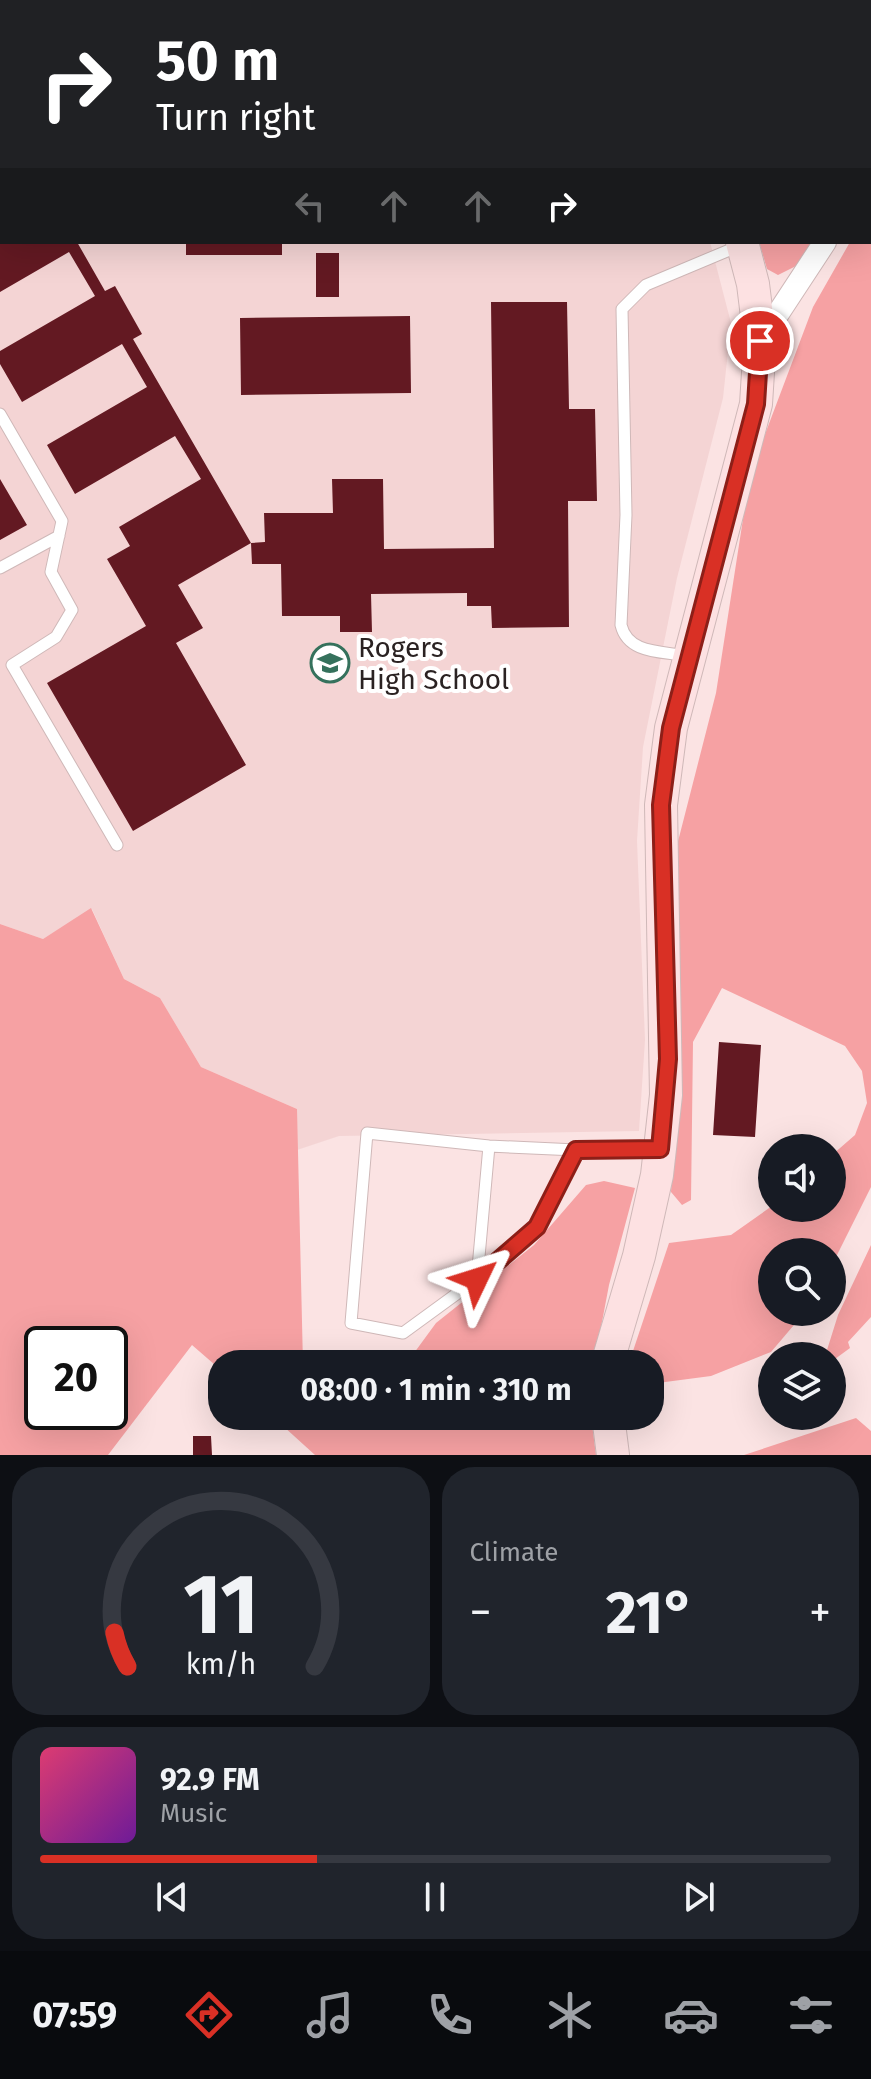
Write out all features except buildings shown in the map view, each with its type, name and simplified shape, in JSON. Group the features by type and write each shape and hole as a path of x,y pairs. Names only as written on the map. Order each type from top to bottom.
{"street":[{"path":"611,1350 639,1256 660,1149 668,1059 661,805 671,728 753,418 760,341 753,284 743,244"},
{"path":"760,341 824,244"},
{"path":"610,1430 613,1455"}],"lane":[{"path":"688,656 634,647 624,639 621,625 626,515 622,309 646,285 741,244"},
{"path":"0,414 62,521 51,572 72,610 56,637 12,665 117,845"},
{"path":"0,568 59,536"},
{"path":"576,1150 537,1227 477,1279 403,1333 351,1323 367,1133 489,1146 576,1150 660,1149"},
{"path":"477,1279 489,1146"}],"shaded area":[{"name":"Rogers High School","path":"0,244 711,244 731,323 723,398 677,578 643,747 637,841 645,1040 639,1131 339,1136 297,1150 297,1109 201,1067 160,998 124,979 92,909 43,939 0,924"},
{"path":"760,244 810,244 796,266 778,275 767,269"},
{"path":"849,244 871,244 871,1187 846,1238 758,1238 758,1326 793,1326 780,1342 758,1342 758,1357 711,1376 664,1382 664,1350 633,1350 669,1243 731,1235 758,1216 758,1222 846,1222 846,1143 855,1135 867,1103 862,1071 845,1046 722,988 693,1042 691,1200 682,1205 671,1192 680,1009 673,861 716,693 750,474 813,307"},
{"path":"91,908 124,979 160,998 201,1067 297,1109 303,1350 208,1350 208,1359 192,1345 128,1429 128,1326 24,1326 24,1430 127,1430 108,1455 0,1455 0,924 43,939"},
{"path":"604,1181 635,1188 609,1285 597,1350 416,1350 436,1323 534,1245 586,1185"},
{"path":"871,1245 871,1317 848,1342 850,1348 846,1351 846,1342 830,1342 835,1326 846,1326 846,1298"},
{"path":"856,1418 871,1431 871,1455 744,1455 820,1430 846,1430 846,1421"},
{"path":"287,1430 593,1430 596,1455 315,1455"}],"place":[{"name":"Rogers High School","path":"330,663"}],"route":[{"path":"477,1279 537,1227 576,1150 660,1149 668,1059 661,805 671,728 688,656 732,503 756,404 760,341"}]}
